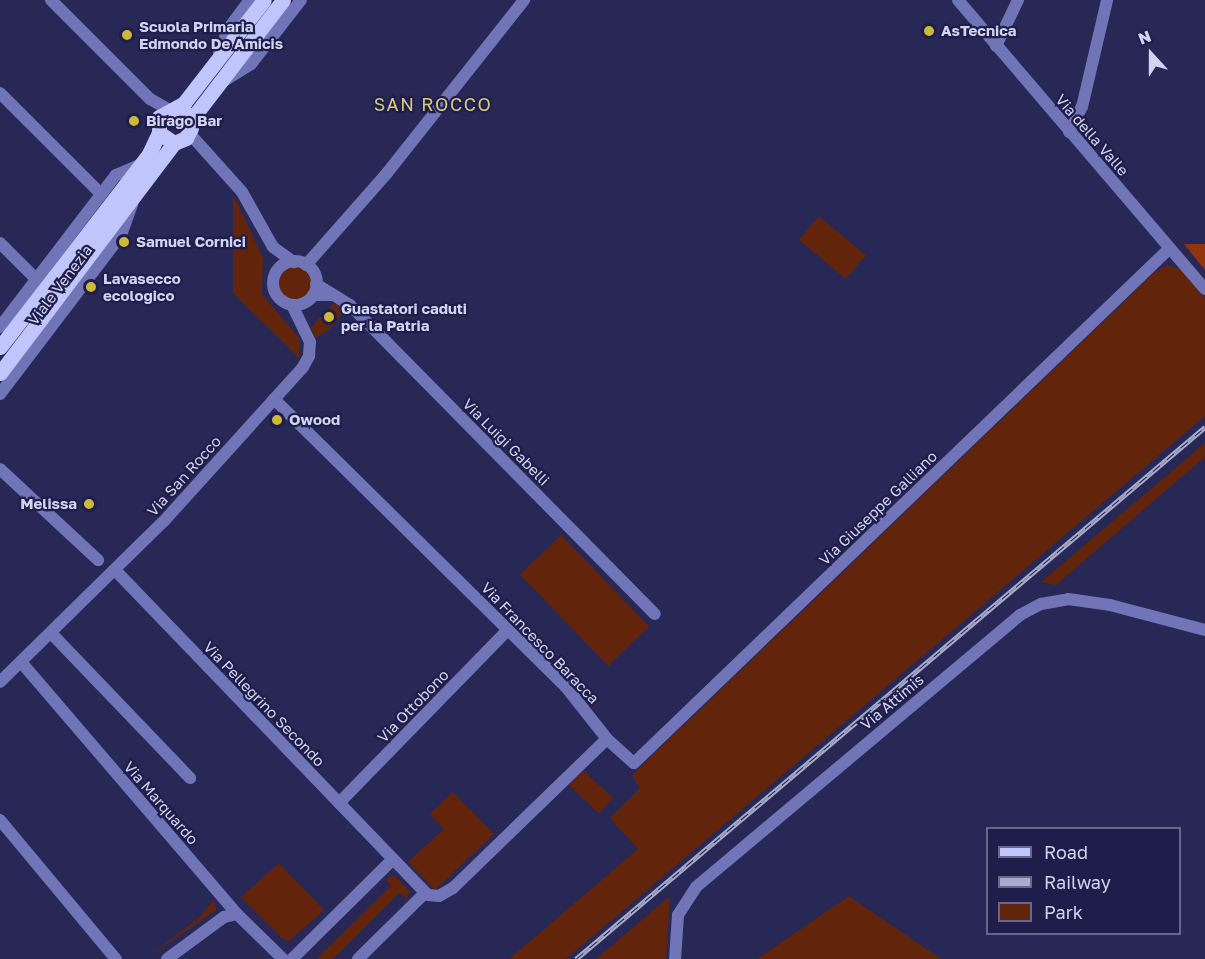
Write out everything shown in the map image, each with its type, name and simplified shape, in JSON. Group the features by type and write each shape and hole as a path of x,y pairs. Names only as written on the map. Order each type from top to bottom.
{"main road":[{"path":"184,134 159,133 168,111 213,67 264,0"},
{"name":"Viale Venezia","path":"0,373 136,191 184,134 218,84 283,0"},
{"path":"168,111 184,134"},
{"name":"Viale Venezia","path":"0,347 140,165 159,133"}],"street":[{"path":"51,0 150,99 168,111"},
{"path":"213,67 228,28 250,0"},
{"name":"Viale Venezia","path":"218,84 251,64 301,0"},
{"path":"275,274 283,265 304,265 317,255 524,0"},
{"name":"Via della Valle","path":"958,0 1205,289"},
{"path":"996,46 1018,0"},
{"path":"1069,132 1082,107 1107,0"},
{"path":"0,93 101,194"},
{"path":"184,134 242,192 273,247 276,294 306,297 304,265"},
{"name":"Viale Venezia","path":"0,327 116,175 140,165"},
{"name":"Viale Venezia","path":"0,394 121,235 136,191"},
{"path":"0,243 36,279"},
{"path":"273,247 304,265"},
{"name":"Via Giuseppe Galliano","path":"607,739 630,763 642,758 1170,248"},
{"name":"Via Luigi Gabelli","path":"306,297 332,295 350,305 656,614"},
{"name":"Via San Rocco","path":"0,682 115,570 274,399 308,359 310,347 304,326 306,297"},
{"name":"Via Francesco Baracca","path":"274,399 580,702 607,739"},
{"path":"0,469 98,560"},
{"name":"Via Pellegrino Secondo","path":"115,570 424,893"},
{"name":"Via Attimis","path":"675,959 678,915 696,886 1020,615 1041,604 1068,598 1110,605 1205,630"},
{"name":"Via Ottobono","path":"339,803 508,630"},
{"path":"51,633 190,778"},
{"name":"Via Marquardo","path":"21,662 237,914 283,959"},
{"path":"358,959 424,893 439,896 453,888 607,739"},
{"path":"0,820 116,959"},
{"path":"292,959 393,859"},
{"path":"167,959 224,917 237,914"}],"green space":[{"path":"233,194 263,258 262,294 300,339 299,358 233,293"},
{"path":"819,216 866,255 846,279 799,240"},
{"path":"295,264 308,270 314,283 308,296 295,302 282,296 276,283 282,270"},
{"path":"1167,265 1180,269 1205,299 1205,416 566,959 509,959 638,849 610,818 640,788 632,775 1155,272"},
{"path":"344,293 351,302 330,329 315,338 311,327 333,304 337,305"},
{"path":"1205,443 1205,457 1056,585 1041,582"},
{"path":"561,535 649,626 608,666 520,575"},
{"path":"583,770 613,798 599,813 569,785"},
{"path":"453,792 494,834 435,890 408,862 444,829 430,814"},
{"path":"279,863 324,910 289,941 282,938 241,897"},
{"path":"395,876 410,891 406,899 399,893 333,959 316,959 391,886 386,880 388,877"},
{"path":"670,896 666,959 596,959"},
{"path":"849,896 941,959 757,959"},
{"path":"214,899 216,910 146,959 201,916"}],"shaded area":[{"path":"1184,244 1205,244 1205,270"}],"railway":[{"path":"576,959 1205,427"}],"place":[{"name":"AsTecnica","path":"929,31"},
{"name":"Scuola Primaria Edmondo De Amicis","path":"127,35"},
{"name":"Birago Bar","path":"134,121"},
{"name":"Samuel Cornici","path":"124,242"},
{"name":"Lavasecco ecologico","path":"91,287"},
{"name":"Guastatori caduti per la Patria","path":"329,317"},
{"name":"Owood","path":"277,420"},
{"name":"Melissa","path":"89,504"}],"district":[{"name":"SAN ROCCO","path":"433,104"}]}
